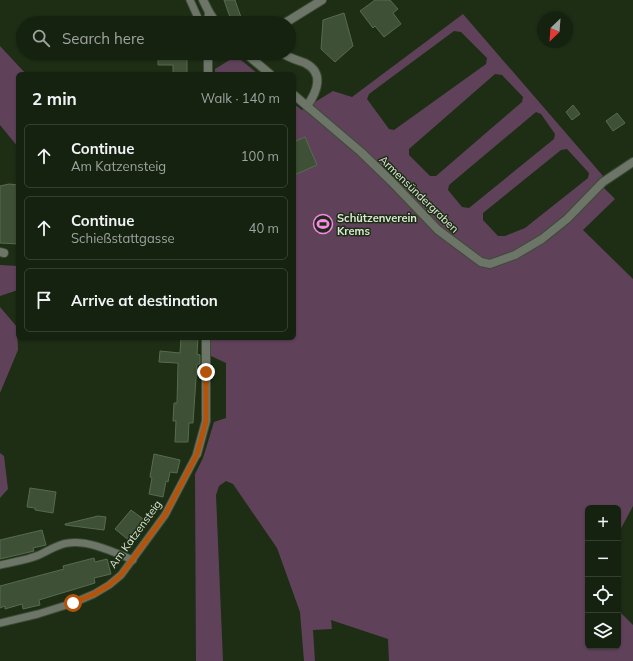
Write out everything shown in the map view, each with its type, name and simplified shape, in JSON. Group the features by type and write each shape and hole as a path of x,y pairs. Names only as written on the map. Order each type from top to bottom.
{"street":[{"path":"203,0 212,16"},
{"path":"296,16 322,0"},
{"path":"209,12 209,16"},
{"path":"296,59 307,64 315,73 318,84 315,94 307,106"},
{"path":"208,60 208,72"},
{"path":"253,60 268,72"},
{"name":"Armensündergraben","path":"296,97 361,152 438,230 481,262 490,264 515,255 542,239 567,219 603,182 633,162"},
{"path":"197,454 206,421 206,340"}],"lane":[{"path":"190,0 197,16"},
{"name":"Am Katzensteig","path":"0,623 38,614 73,603 94,594 109,585 121,575 165,515 197,454"},
{"path":"0,564 38,555 67,542 85,544 133,560"}],"shaded area":[{"path":"463,14 603,176 597,181 615,199 583,230 633,279 633,506 621,528 621,505 585,505 585,649 621,649 621,613 633,625 633,661 389,661 388,639 331,620 332,629 313,630 315,661 304,661 300,612 277,548 233,484 226,481 219,486 216,495 223,661 196,661 195,474 203,458 214,422 226,418 226,363 211,356 211,340 296,340 296,106 302,110 333,91 352,97","holes":["454,31 461,32 487,58 486,64 394,130 389,129 367,99 369,94","495,74 502,75 523,97 522,102 436,176 430,176 409,155 409,149","536,112 541,114 555,134 554,139 469,208 462,207 448,190 449,185","567,149 589,173 588,178 525,228 505,236 498,236 483,220 483,213 561,150"]},
{"path":"0,46 24,72 16,72 16,145 0,125"},
{"path":"230,60 241,60 256,72 215,72 215,69"},
{"path":"0,265 16,266 16,291 0,296"},
{"path":"0,307 16,326 18,350 0,393"},
{"path":"0,453 4,456 8,489 0,498"}],"building":[{"path":"224,0 235,0 241,16 230,16"},
{"path":"375,0 390,0 398,9 393,13 401,24 384,37 375,26 373,28 360,11"},
{"path":"344,13 353,46 335,62 321,49 323,20"},
{"path":"158,60 187,60 187,72 173,72 173,65 158,65"},
{"path":"573,105 580,114 572,120 566,112"},
{"path":"617,113 625,123 613,131 606,121"},
{"path":"305,137 317,165 296,174 296,141"},
{"path":"9,184 16,185 16,244 0,243 0,186"},
{"path":"181,340 198,340 197,354 200,355 200,364 197,364 193,423 189,423 188,442 175,442 176,421 173,421 174,403 177,403 178,363 159,362 160,351 180,353"},
{"path":"154,454 180,460 177,473 170,472 168,482 166,481 163,497 149,494"},
{"path":"30,488 56,492 53,513 27,507"},
{"path":"131,510 146,521 131,542 115,529"},
{"path":"98,516 106,517 104,530 65,525 65,524"},
{"path":"42,530 46,545 33,548 34,551 0,559 0,540"},
{"path":"94,558 95,562 107,559 111,574 94,578 95,583 39,600 40,605 23,609 22,604 5,609 5,606 0,608 0,586 64,569 63,566"}],"place":[{"name":"Schützenverein Krems","path":"323,224"}],"route":[{"path":"73,603 94,594 109,585 121,575 165,515 197,454 206,421 206,372"}]}
